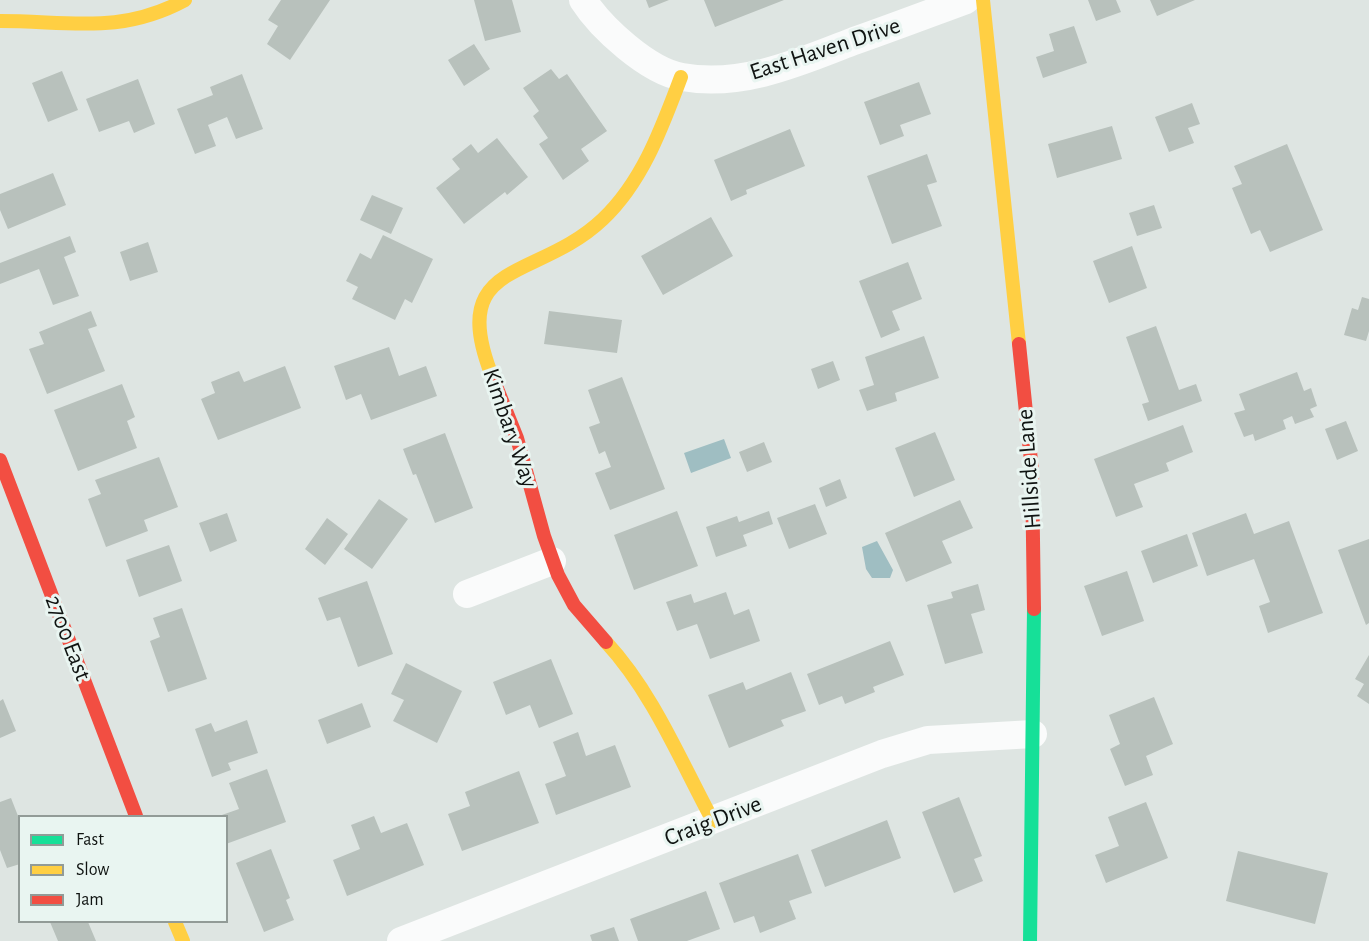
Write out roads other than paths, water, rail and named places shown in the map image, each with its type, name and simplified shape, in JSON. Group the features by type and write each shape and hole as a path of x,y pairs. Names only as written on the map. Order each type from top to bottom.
{"street":[{"path":"0,21 28,20 91,27 140,21 171,9 185,0"},
{"path":"583,0 593,15 615,38 650,62 681,77"},
{"name":"East Haven Drive","path":"681,77 747,77 786,67 966,0"},
{"name":"Hillside Lane","path":"982,0 1032,471 1035,564 1030,941"},
{"name":"Kimbary Way","path":"681,77 653,148 633,186 598,226 557,253 498,279 484,294 478,323 480,341 517,439 552,561 581,615 633,675 713,821"},
{"name":"2700 East","path":"0,460 136,815"},
{"path":"467,594 552,561"},
{"name":"Craig Drive","path":"400,941 882,754 928,740 1033,734"},
{"path":"177,923 183,941"}],"water":[{"path":"724,439 731,458 691,473 684,453"},
{"path":"877,541 893,570 890,578 872,578 866,569 862,547"}]}
